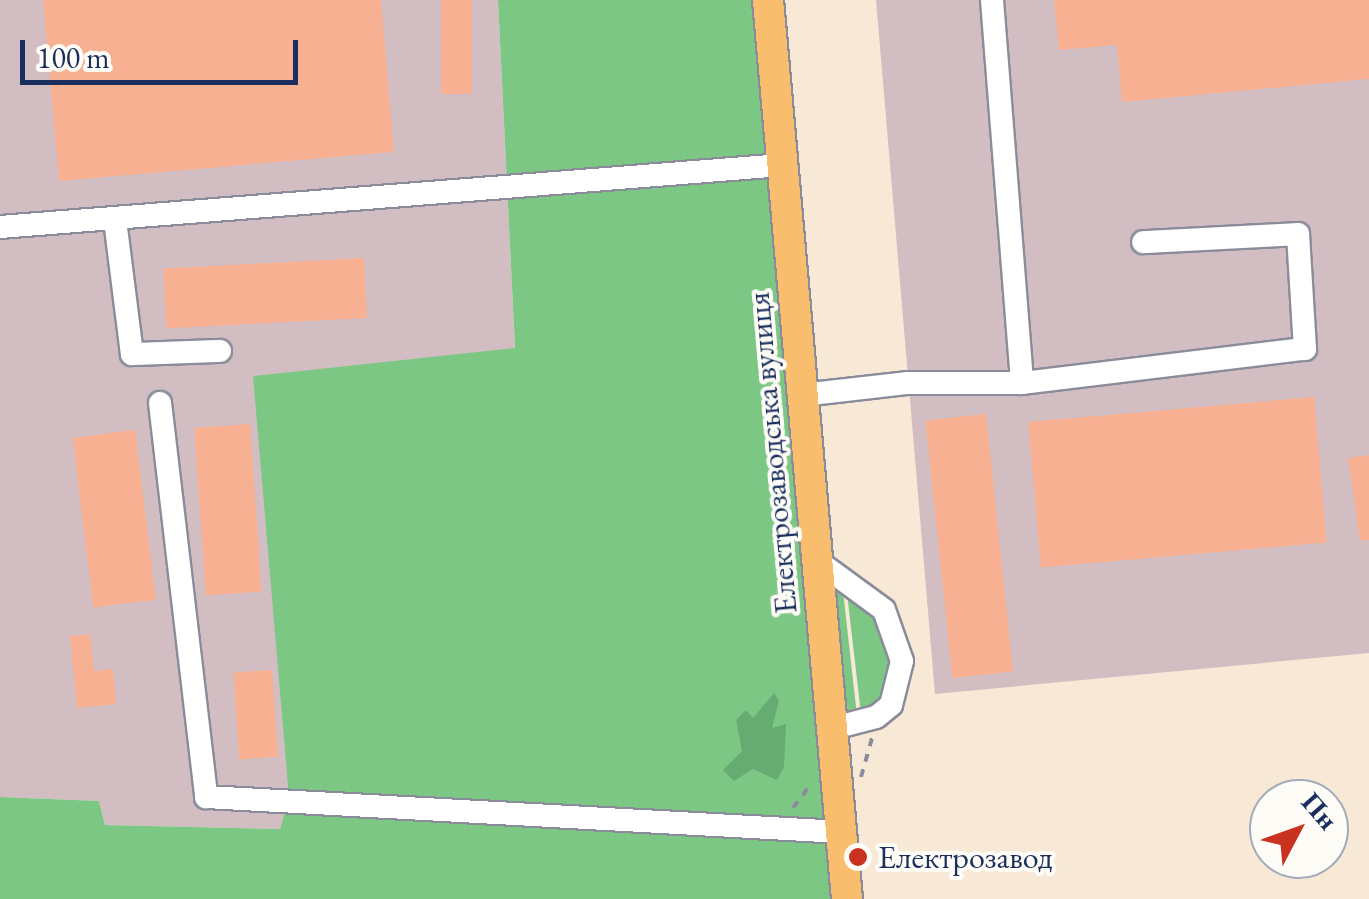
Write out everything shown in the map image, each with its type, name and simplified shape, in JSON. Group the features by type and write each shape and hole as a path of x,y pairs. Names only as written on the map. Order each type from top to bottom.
{"main road":[{"name":"Електрозаводська вулиця","path":"768,0 847,899"}],"lane":[{"path":"992,0 1022,383"},
{"path":"0,227 782,165"},
{"path":"115,220 132,354 220,351"},
{"path":"802,395 908,382 1022,383 1305,349 1298,234 1143,242"},
{"path":"160,402 206,797 840,832"},
{"path":"816,560 884,610 902,661 891,705 876,717 830,728"}],"path":[{"path":"774,828 811,784"}],"shaded area":[{"path":"0,0 498,0 515,349 289,797 280,829 105,825 99,801 0,797"},
{"path":"876,0 1369,0 1369,653 935,694"}],"green space":[{"path":"498,0 768,0 847,899 0,899 0,797 99,801 105,825 280,829 289,797 253,376 515,348"},
{"path":"831,590 843,591 857,716 843,712"},
{"path":"847,593 875,609 893,665 886,702 861,714"},
{"path":"774,693 779,701 772,728 786,724 784,767 777,780 753,769 734,781 723,770 742,751 736,720 746,710 753,718"}],"building":[{"path":"43,0 381,0 394,152 59,181"},
{"path":"441,0 472,0 472,94 441,94"},
{"path":"1054,0 1369,0 1369,79 1122,102 1117,45 1059,50"},
{"path":"364,258 367,318 166,328 163,269"},
{"path":"1314,397 1327,542 1041,567 1028,422"},
{"path":"986,414 1013,672 952,678 925,420"},
{"path":"250,424 262,592 206,595 194,428"},
{"path":"135,430 156,600 93,607 72,438"},
{"path":"1369,455 1369,540 1360,541 1348,458"},
{"path":"90,634 94,671 113,669 116,704 77,708 70,636"},
{"path":"272,670 278,757 239,760 233,673"}],"place":[{"name":"Електрозавод","path":"858,857"}]}
